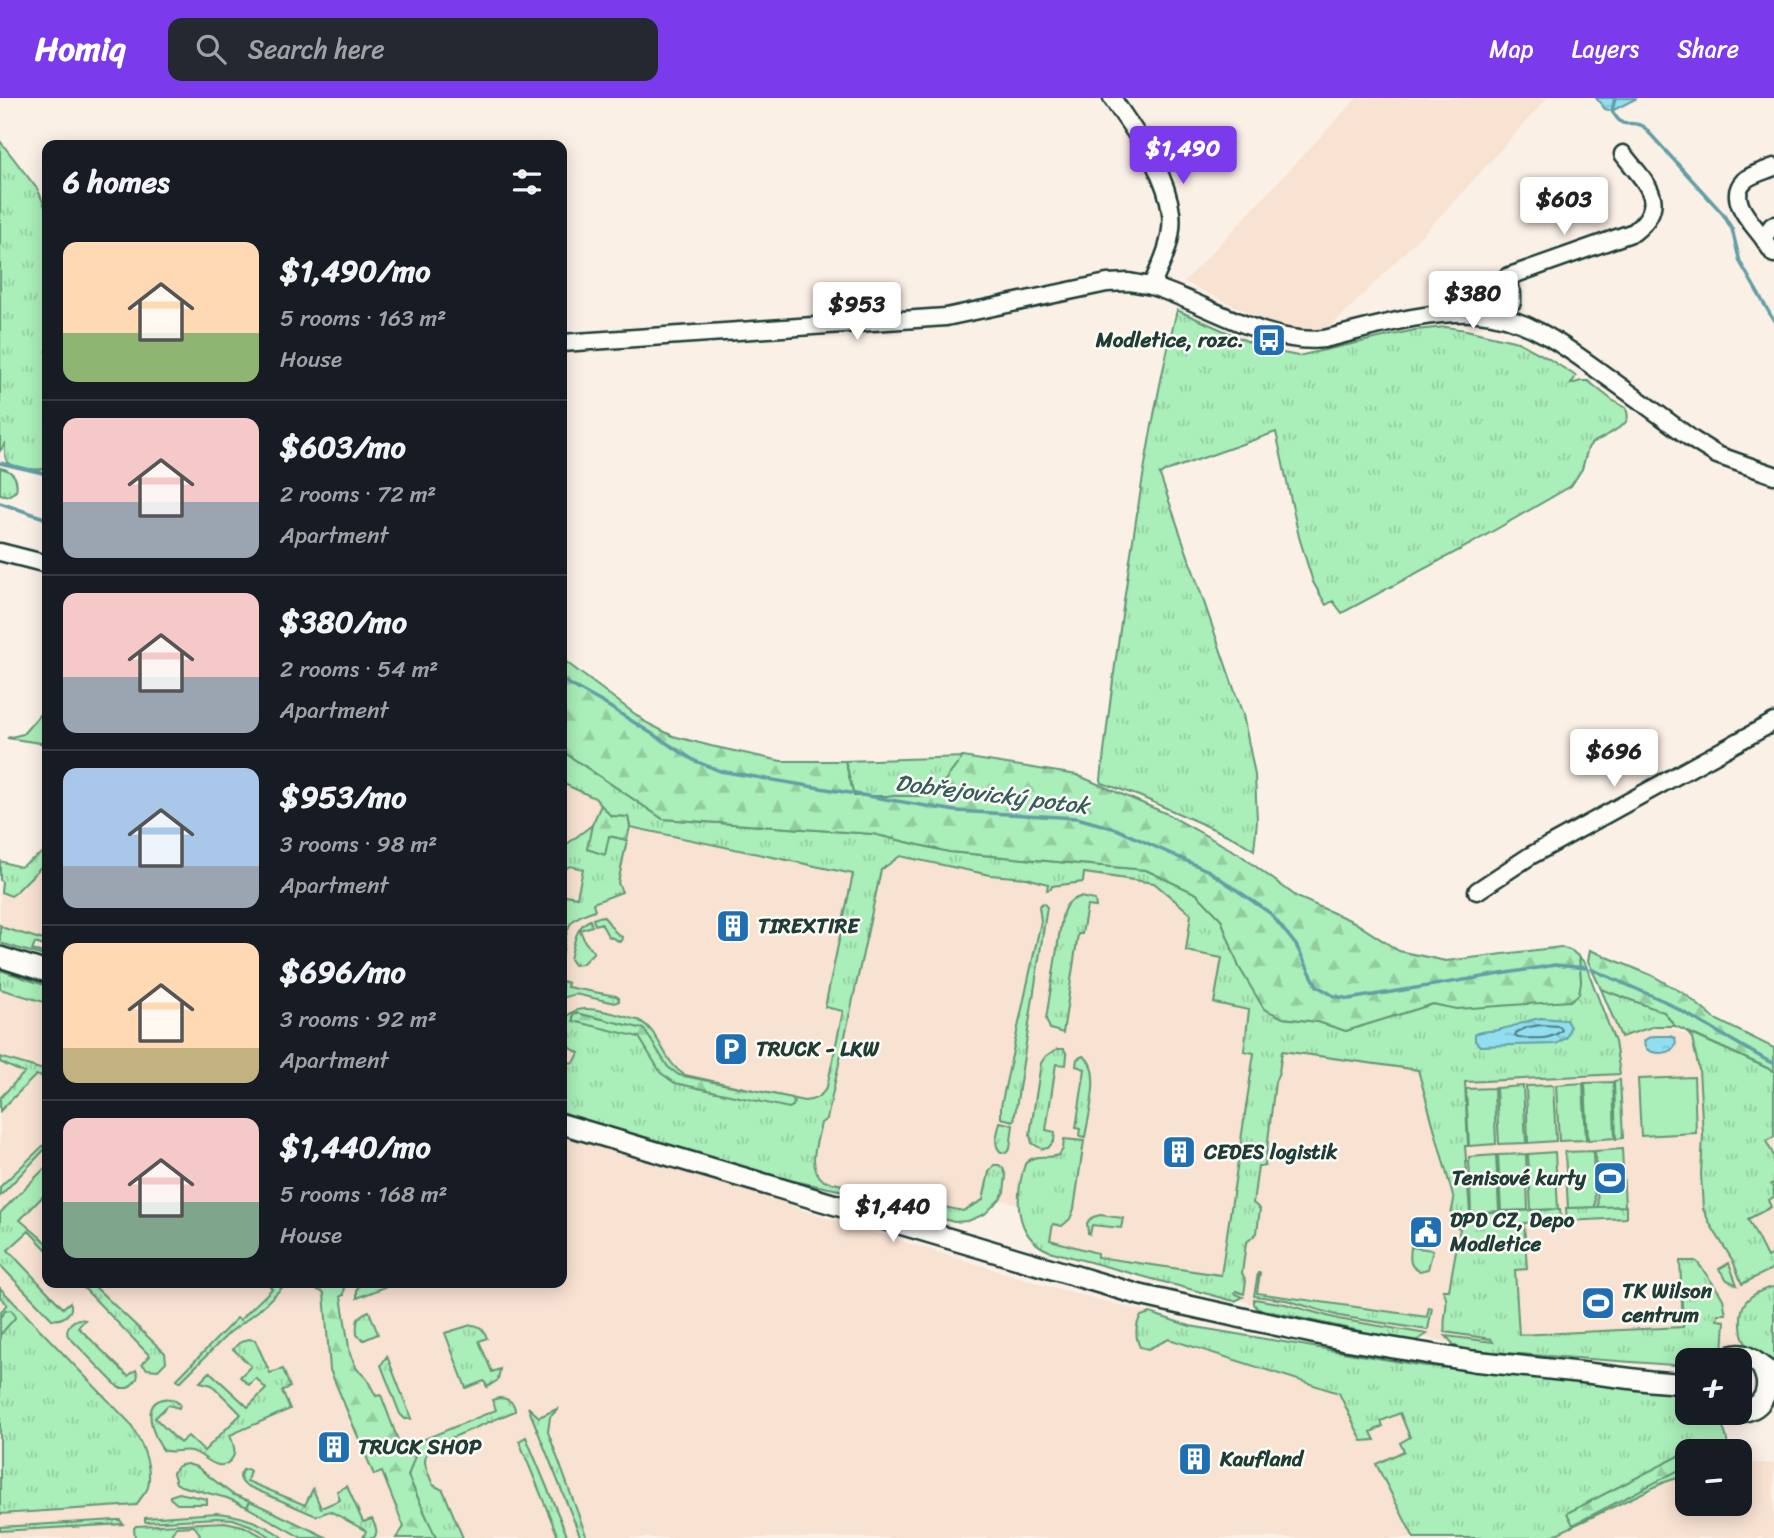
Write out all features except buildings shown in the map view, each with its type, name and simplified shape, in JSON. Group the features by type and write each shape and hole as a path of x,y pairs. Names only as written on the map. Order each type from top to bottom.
{"main road":[{"path":"0,957 42,970"},
{"path":"567,1125 1140,1295 1345,1340 1484,1362 1675,1383"},
{"path":"1752,1359 1768,1370 1766,1375 1769,1393 1752,1408"},
{"path":"1587,1373 1675,1373"}],"street":[{"path":"1112,98 1157,167 1171,213 1171,226 1161,267 1151,285"},
{"path":"1501,317 1503,309 1512,302 1512,293 1505,280 1507,277 1634,232 1650,216 1653,206 1648,186 1623,154"},
{"path":"1774,167 1743,181 1738,190 1742,210 1774,254"},
{"path":"1763,238 1774,225"},
{"path":"567,343 946,317 1107,283 1129,282 1151,285 1279,337 1295,340 1324,339 1421,316 1475,313 1501,317 1551,337 1717,455 1774,475"},
{"path":"0,552 42,563"},
{"path":"1477,891 1530,856 1774,722"}],"shaded area":[{"path":"1357,98 1547,98 1450,206 1324,332 1288,331 1184,282"},
{"path":"567,744 1160,868 1229,967 1310,1027 1636,1012 1774,1075 1774,1366 1752,1362 1752,1348 1675,1348 1675,1359 1493,1351 1254,1304 1045,1244 1020,1205 1000,1199 966,1220 809,1180 567,1107"},
{"path":"42,865 42,945 0,932 0,886 12,893"},
{"path":"0,969 42,982 42,1288 567,1288 567,1135 741,1185 802,1210 1041,1284 1150,1313 1163,1337 1339,1393 1675,1449 1675,1457 1516,1538 0,1538"},
{"path":"1752,1463 1774,1463 1774,1538 1548,1538 1675,1479 1675,1516 1752,1516"}],"green space":[{"path":"0,141 38,190 42,199 42,469 27,469 7,462 5,444 0,451"},
{"path":"1177,310 1249,342 1298,356 1415,330 1446,327 1518,342 1576,376 1571,384 1588,381 1626,408 1628,416 1621,426 1592,443 1582,469 1571,486 1469,545 1342,613 1333,601 1326,605 1313,582 1299,537 1276,432 1160,475 1243,715 1255,775 1257,821 1254,850 1236,839 1139,796 1102,783 1101,780 1138,507 1155,408"},
{"path":"0,468 11,473 17,486 16,491 8,496 0,494"},
{"path":"567,663 647,723 673,736 781,761 845,761 854,796 933,796 963,757 1077,775 1165,813 1239,854 1297,897 1354,922 1399,951 1446,961 1561,947 1572,951 1579,957 1579,994 1570,1001 1457,1009 1433,1004 1346,1031 1318,1022 1283,1018 1264,1009 1239,967 1221,919 1197,894 1146,870 949,852 873,834 663,819 567,754"},
{"path":"42,712 42,743 7,738 23,734"},
{"path":"567,754 663,819 873,834 949,852 1146,870 1197,894 1221,919 1239,967 1283,1018 1318,1022 1346,1031 1433,1004 1457,1009 1581,982 1579,957 1585,963 1615,1042 1620,1074 1465,1082 1468,1146 1465,1146 1470,1213 1560,1209 1561,1221 1524,1223 1527,1269 1515,1270 1519,1335 1683,1327 1680,1261 1695,1261 1723,1299 1726,1314 1718,1314 1717,1320 1725,1321 1723,1348 1675,1348 1675,1365 1463,1350 1454,1345 1446,1336 1493,1342 1491,1339 1445,1332 1446,1300 1443,1290 1449,1290 1460,1228 1449,1225 1454,1200 1418,1070 1282,1051 1275,1082 1265,1166 1258,1166 1253,1203 1260,1209 1257,1233 1246,1243 1242,1273 1246,1281 1244,1294 1236,1291 1234,1293 1243,1297 1235,1301 1049,1251 1037,1244 1023,1225 1020,1214 1019,1189 1025,1164 1033,1158 1059,1155 1064,1139 1084,1141 1074,1209 1070,1219 1062,1226 1053,1224 1050,1240 1097,1253 1097,1257 1221,1275 1254,1053 1244,1051 1249,1010 1214,1003 1222,958 1186,951 1191,914 1154,883 1084,873 1083,882 1052,886 1047,890 1048,884 1027,878 990,875 900,856 881,870 827,1119 821,1123 815,1146 815,1169 824,1181 963,1211 983,1200 989,1172 994,1165 999,1165 1006,1176 1004,1192 985,1214 968,1221 954,1222 849,1192 738,1170 643,1141 567,1114 567,1062 574,1063 579,1053 567,1044 567,1018 581,1009 605,1011 638,1020 646,1025 672,1063 685,1075 804,1101 820,1096 827,1087 843,1011 825,1007 853,874 630,827 628,817 610,816 595,798 567,785"},
{"path":"963,757 933,796 854,796 845,761"},
{"path":"601,805 611,816 628,817 630,827 627,840 609,836 605,855 587,849 592,825"},
{"path":"592,825 588,849 609,836 627,840 618,883 622,892 593,903 595,910 578,917 567,931 567,895 577,897 583,869 567,868 567,844"},
{"path":"42,853 42,866 14,894 11,896 1,892 0,861 20,867"},
{"path":"1080,897 1095,900 1096,907 1087,906 1082,934 1078,934 1063,1033 1050,1029 1046,1019 1063,913 1070,902"},
{"path":"1043,903 1047,907 1014,1121 1001,1118 1001,1106 1041,921 1039,906"},
{"path":"602,916 622,937 621,942 608,936 601,923 595,925 593,919"},
{"path":"590,920 592,926 580,930 585,942 594,952 582,964 574,965 570,959 576,936 581,927"},
{"path":"0,925 42,939 42,945 35,943 32,950 42,953 42,956 0,943"},
{"path":"1590,950 1651,975 1685,994 1715,1019 1774,1048 1774,1071 1675,1026 1664,1012 1601,989 1588,961"},
{"path":"0,970 42,984 42,1002 0,989"},
{"path":"567,987 616,996 619,1001 615,1003 575,994 567,996"},
{"path":"1601,989 1664,1012 1675,1026 1655,1026 1621,1037"},
{"path":"573,1014 644,1029 668,1067 679,1075 792,1098 793,1106 789,1108 675,1083 661,1073 639,1037 573,1021"},
{"path":"1687,1032 1774,1071 1774,1137 1766,1141 1774,1156 1774,1183 1771,1184 1774,1197 1768,1200 1771,1207 1748,1219 1767,1257 1774,1254 1774,1268 1742,1284 1733,1261 1703,1209 1703,1135 1699,1070 1692,1038"},
{"path":"1057,1049 1064,1049 1067,1055 1066,1065 1056,1064 1046,1130 1055,1132 1054,1141 1048,1148 1042,1149 1032,1143 1030,1135 1041,1063"},
{"path":"1083,1056 1089,1062 1093,1081 1085,1137 1079,1136 1080,1129 1076,1128 1085,1069 1076,1066 1077,1059"},
{"path":"0,1057 42,1070 42,1077 36,1075 0,1111 0,1098 24,1073 0,1062"},
{"path":"1694,1077 1696,1133 1641,1136 1638,1079"},
{"path":"1620,1080 1623,1138 1616,1139 1614,1081"},
{"path":"1613,1082 1615,1138 1588,1140 1585,1083"},
{"path":"1583,1083 1586,1140 1559,1141 1556,1085"},
{"path":"1553,1085 1556,1141 1528,1143 1526,1086"},
{"path":"1523,1086 1526,1143 1499,1144 1496,1088"},
{"path":"1494,1088 1496,1144 1469,1146 1466,1089"},
{"path":"1000,1122 1013,1125 1010,1149 1006,1153 1001,1152 997,1146"},
{"path":"42,1147 42,1152 0,1196 0,1187"},
{"name":"Tenisové kurty","path":"1622,1149 1625,1206 1598,1207 1595,1151"},
{"path":"1593,1151 1595,1207 1568,1208 1565,1152"},
{"path":"1555,1152 1558,1209 1531,1210 1528,1154"},
{"path":"1526,1154 1528,1210 1501,1211 1498,1155"},
{"path":"1496,1155 1499,1211 1471,1213 1469,1157"},
{"path":"42,1171 42,1197 20,1220 42,1239 42,1245 29,1231 8,1250 63,1308 70,1302 71,1310 63,1317 52,1319 0,1265 0,1213"},
{"path":"1626,1206 1626,1218 1567,1221 1566,1208"},
{"path":"1100,1215 1123,1218 1121,1228 1092,1225 1090,1234 1088,1233 1087,1223"},
{"path":"1411,1247 1433,1250 1428,1269 1420,1271 1413,1267"},
{"path":"1729,1263 1737,1285 1727,1280 1719,1269"},
{"path":"1258,1273 1257,1293 1427,1317 1429,1307 1432,1308 1428,1330 1339,1316 1286,1300 1254,1296"},
{"path":"1774,1287 1774,1370 1747,1346 1741,1322 1747,1300"},
{"path":"0,1288 130,1423 142,1445 149,1470 148,1487 137,1505 0,1514 0,1313 7,1304 0,1297"},
{"path":"84,1288 96,1288 165,1353 166,1362 158,1370 147,1369 142,1364 150,1356"},
{"path":"282,1288 229,1333 180,1382 177,1379 237,1318 240,1320 272,1289"},
{"path":"314,1288 345,1288 344,1295 341,1296 350,1354 376,1396 381,1395 401,1448 410,1445 415,1456 408,1476 436,1538 396,1538 404,1527 382,1472 374,1475 330,1370 324,1293"},
{"path":"358,1288 382,1288 357,1298"},
{"path":"1254,1299 1285,1304 1338,1319 1427,1334 1416,1341 1406,1341 1258,1309"},
{"path":"11,1310 15,1318 0,1335 0,1317 5,1311"},
{"path":"369,1311 378,1334 364,1340 357,1335 357,1323 359,1317"},
{"path":"1150,1313 1190,1326 1418,1365 1675,1392 1675,1425 1722,1425 1727,1439 1675,1439 1675,1479 1548,1538 1414,1538 1376,1464 1404,1451 1400,1443 1410,1437 1400,1413 1381,1421 1383,1426 1371,1432 1375,1440 1362,1441 1339,1393 1169,1339 1148,1349 1140,1347 1137,1327 1141,1316"},
{"path":"79,1319 85,1320 78,1327 128,1376 136,1370 137,1378 128,1388 119,1388 68,1336 69,1325"},
{"path":"471,1325 479,1327 486,1335 487,1338 479,1341 492,1372 500,1369 498,1380 487,1387 484,1381 466,1388 445,1333"},
{"path":"248,1339 255,1340 270,1373 283,1369 290,1387 282,1391 290,1409 230,1435 234,1455 225,1464 215,1464 191,1451 163,1450 151,1422 152,1407 156,1402 168,1398 180,1404 179,1408 168,1405 155,1418 180,1443 188,1436 204,1451 241,1414 212,1385 200,1382 210,1372 248,1407 266,1389 256,1378 249,1385 240,1377 251,1366 233,1349"},
{"path":"387,1356 411,1419 405,1419 400,1414 381,1365"},
{"path":"499,1398 510,1401 515,1411 432,1446 426,1455 425,1465 433,1485 443,1490 463,1538 436,1538 408,1476 414,1456 410,1445 496,1410 492,1400"},
{"path":"528,1407 539,1417 559,1408 550,1417 548,1432 587,1538 581,1538"},
{"path":"526,1437 568,1538 556,1536 519,1441"},
{"path":"1675,1458 1675,1472 1573,1525 1567,1513"},
{"path":"187,1464 197,1467 232,1494 250,1501 247,1507 227,1498 176,1483 174,1471 178,1466"},
{"path":"243,1470 250,1471 247,1481 305,1505 313,1489 321,1508 340,1500 337,1491 347,1486 363,1522 372,1519 376,1528 374,1538 363,1538 366,1531 330,1511 316,1516 245,1485 240,1476"},
{"path":"179,1493 207,1499 207,1504 177,1504 170,1496"},
{"path":"250,1501 328,1538 302,1538 247,1507"},
{"path":"217,1513 252,1521 284,1538 273,1538 233,1519 145,1521 145,1518"},
{"path":"120,1520 123,1524 0,1531 0,1527"},
{"path":"225,1522 243,1526 266,1538 197,1538 200,1534 194,1526 176,1527 169,1538 135,1538 136,1526"}],"water":[{"path":"1596,98 1637,98 1612,111 1605,109"},
{"path":"1541,1018 1566,1020 1570,1027 1567,1037 1556,1044 1480,1046 1475,1041 1475,1034"},
{"path":"1654,1036 1670,1036 1675,1038 1676,1044 1664,1053 1653,1052 1645,1047 1644,1041"}],"waterway":[{"path":"1615,98 1612,111 1620,122 1643,126 1723,214 1732,229 1740,262 1774,321"},
{"name":"Dobřejovický potok","path":"0,463 42,473"},
{"path":"0,503 42,517"},
{"name":"Dobřejovický potok","path":"567,683 695,761 720,771 956,811 1077,818 1116,829 1209,871 1270,913 1296,945 1317,986 1334,996 1349,999 1555,965 1586,968"},
{"name":"Dobřejovický potok","path":"1591,969 1664,1001 1774,1063"}],"place":[{"name":"Modletice, rozc.","path":"1269,340"},
{"name":"TIREXTIRE","path":"733,926"},
{"name":"TRUCK - LKW","path":"731,1049"},
{"name":"CEDES logistik","path":"1179,1152"},
{"name":"Tenisové kurty","path":"1610,1178"},
{"name":"DPD CZ, Depo Modletice","path":"1426,1232"},
{"name":"TK Wilson centrum","path":"1598,1303"},
{"name":"TRUCK SHOP","path":"334,1447"},
{"name":"Kaufland","path":"1195,1459"}]}
